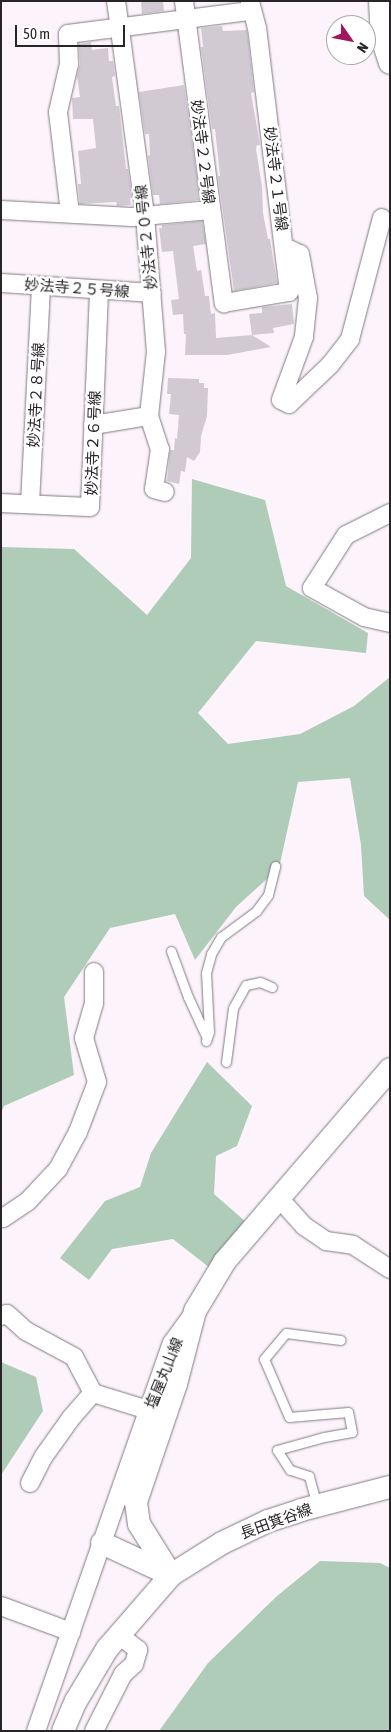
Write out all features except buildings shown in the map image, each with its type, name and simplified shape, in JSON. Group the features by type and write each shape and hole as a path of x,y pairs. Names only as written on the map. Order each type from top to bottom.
{"street":[{"name":"妙法寺２０号線","path":"116,1 145,215 152,293 156,352 149,416"},
{"name":"妙法寺２２号線","path":"184,1 224,303"},
{"path":"380,1 382,38 390,63"},
{"path":"70,213 58,112 69,64 68,34 187,19 250,6"},
{"name":"妙法寺２１号線","path":"224,303 290,292 257,28 250,6"},
{"path":"1,210 132,217 211,210"},
{"path":"284,247 300,254 308,298 304,337 281,400 289,404 330,365 350,339 382,218"},
{"name":"妙法寺２５号線","path":"1,284 152,293"},
{"name":"妙法寺２８号線","path":"30,504 41,286"},
{"name":"妙法寺２６号線","path":"1,503 90,507 99,290"},
{"path":"93,425 149,416 160,450 154,489 165,492"},
{"path":"390,513 346,535 312,588 364,617 390,623"},
{"path":"3,1218 28,1201 58,1169 78,1132 97,1082 84,1038 94,1004 94,972"},
{"name":"塩屋丸山線","path":"36,1731 172,1343 225,1261 278,1197 390,1070"},
{"path":"278,1197 304,1226 326,1241 353,1245 390,1269"},
{"path":"171,1575 139,1524 136,1502 176,1384 195,1310"},
{"path":"1,1316 7,1314 26,1331 74,1357 94,1393 148,1410"},
{"path":"30,1483 44,1456 66,1425 94,1393"},
{"name":"長田箕谷線","path":"63,1731 87,1680 118,1634 171,1575 242,1532 268,1521 390,1487"},
{"path":"102,1543 171,1575"},
{"path":"1,1606 71,1632"},
{"path":"94,1731 108,1699 123,1674 134,1664 138,1650 118,1634"}],"lane":[{"path":"172,951 188,998 205,1031 206,1040 209,1032 206,973 211,954 222,937 256,912 268,894 276,866"},
{"path":"226,1062 232,1008 246,985 260,982 272,986"},
{"path":"317,1506 309,1476 290,1470 278,1450 324,1437 352,1432 348,1412 289,1417 264,1359 286,1332 341,1340"}],"green space":[{"path":"192,479 265,500 286,586 368,633 366,653 256,641 198,713 228,744 300,734 354,706 390,677 390,920 364,896 361,845 350,778 298,782 279,868 236,907 195,960 175,914 110,928 64,997 74,1075 4,1106 1,1113 1,547 74,549 147,615 191,558"},
{"path":"207,1062 252,1106 237,1146 216,1156 214,1194 246,1222 210,1268 173,1239 112,1249 89,1280 60,1258 105,1201 140,1187 151,1153"},
{"path":"1,1362 36,1377 43,1411 1,1475"},
{"path":"320,1561 380,1563 390,1568 390,1731 159,1731 208,1663 277,1596"}]}
